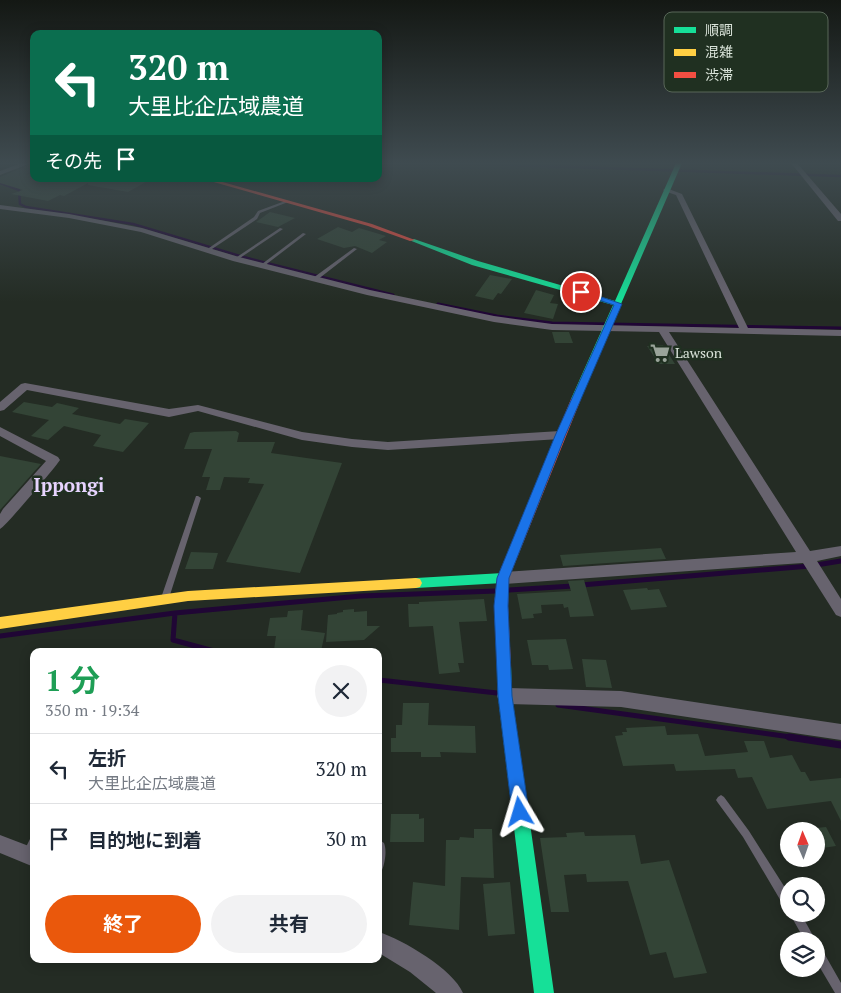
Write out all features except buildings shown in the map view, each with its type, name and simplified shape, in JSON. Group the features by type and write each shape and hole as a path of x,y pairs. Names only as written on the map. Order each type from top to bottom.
{"main road":[{"path":"313,209 370,225 475,263 618,304"},
{"path":"544,993 505,696 501,606 503,578 560,436 658,209"},
{"path":"0,623 165,599 503,578"}],"street":[{"path":"18,209 120,225 236,259 398,300 494,319 552,327 841,333"},
{"path":"687,209 745,331"},
{"path":"833,209 841,219"},
{"path":"662,330 841,611"},
{"path":"0,408 26,386 169,413 198,408 302,436 352,443 388,446 560,436"},
{"path":"0,431 54,460 8,512 0,524"},
{"path":"503,578 807,557 841,551"},
{"path":"505,696 621,699 841,732"},
{"path":"0,844 30,851"},
{"path":"382,943 402,952 434,975 452,993"}],"lane":[{"path":"208,250 256,218 259,212 266,209"},
{"path":"236,259 281,229"},
{"path":"263,266 304,234"},
{"path":"315,279 354,249"},
{"path":"165,599 198,498"},
{"path":"721,800 746,834 780,889"},
{"path":"825,965 841,993"}],"waterway":[{"path":"41,209 133,224 250,259"},
{"path":"246,258 393,295"},
{"path":"438,304 497,316 552,323 841,328"},
{"path":"581,585 810,566 841,561"},
{"path":"509,590 573,586"},
{"path":"175,613 361,596 496,591"},
{"path":"0,636 175,613"},
{"path":"175,613 173,640 203,648"},
{"path":"382,680 497,693"},
{"path":"558,705 798,738"},
{"path":"789,737 841,745"}],"traffic: fast":[{"path":"576,399 659,209"},
{"path":"412,240 475,263 618,304"},
{"path":"416,583 503,578"},
{"path":"504,666 505,696 544,993"}],"traffic: slow":[{"path":"0,623 188,596 416,583"}],"traffic: jam":[{"path":"314,209 370,225 412,240"},
{"path":"504,666 501,606 503,578 576,399"}],"place":[{"name":"Lawson","path":"660,353"}],"district":[{"name":"Ippongi","path":"69,485"}],"route":[{"path":"520,812 505,696 501,606 503,578 511,553 560,436 618,304 581,292"}]}
